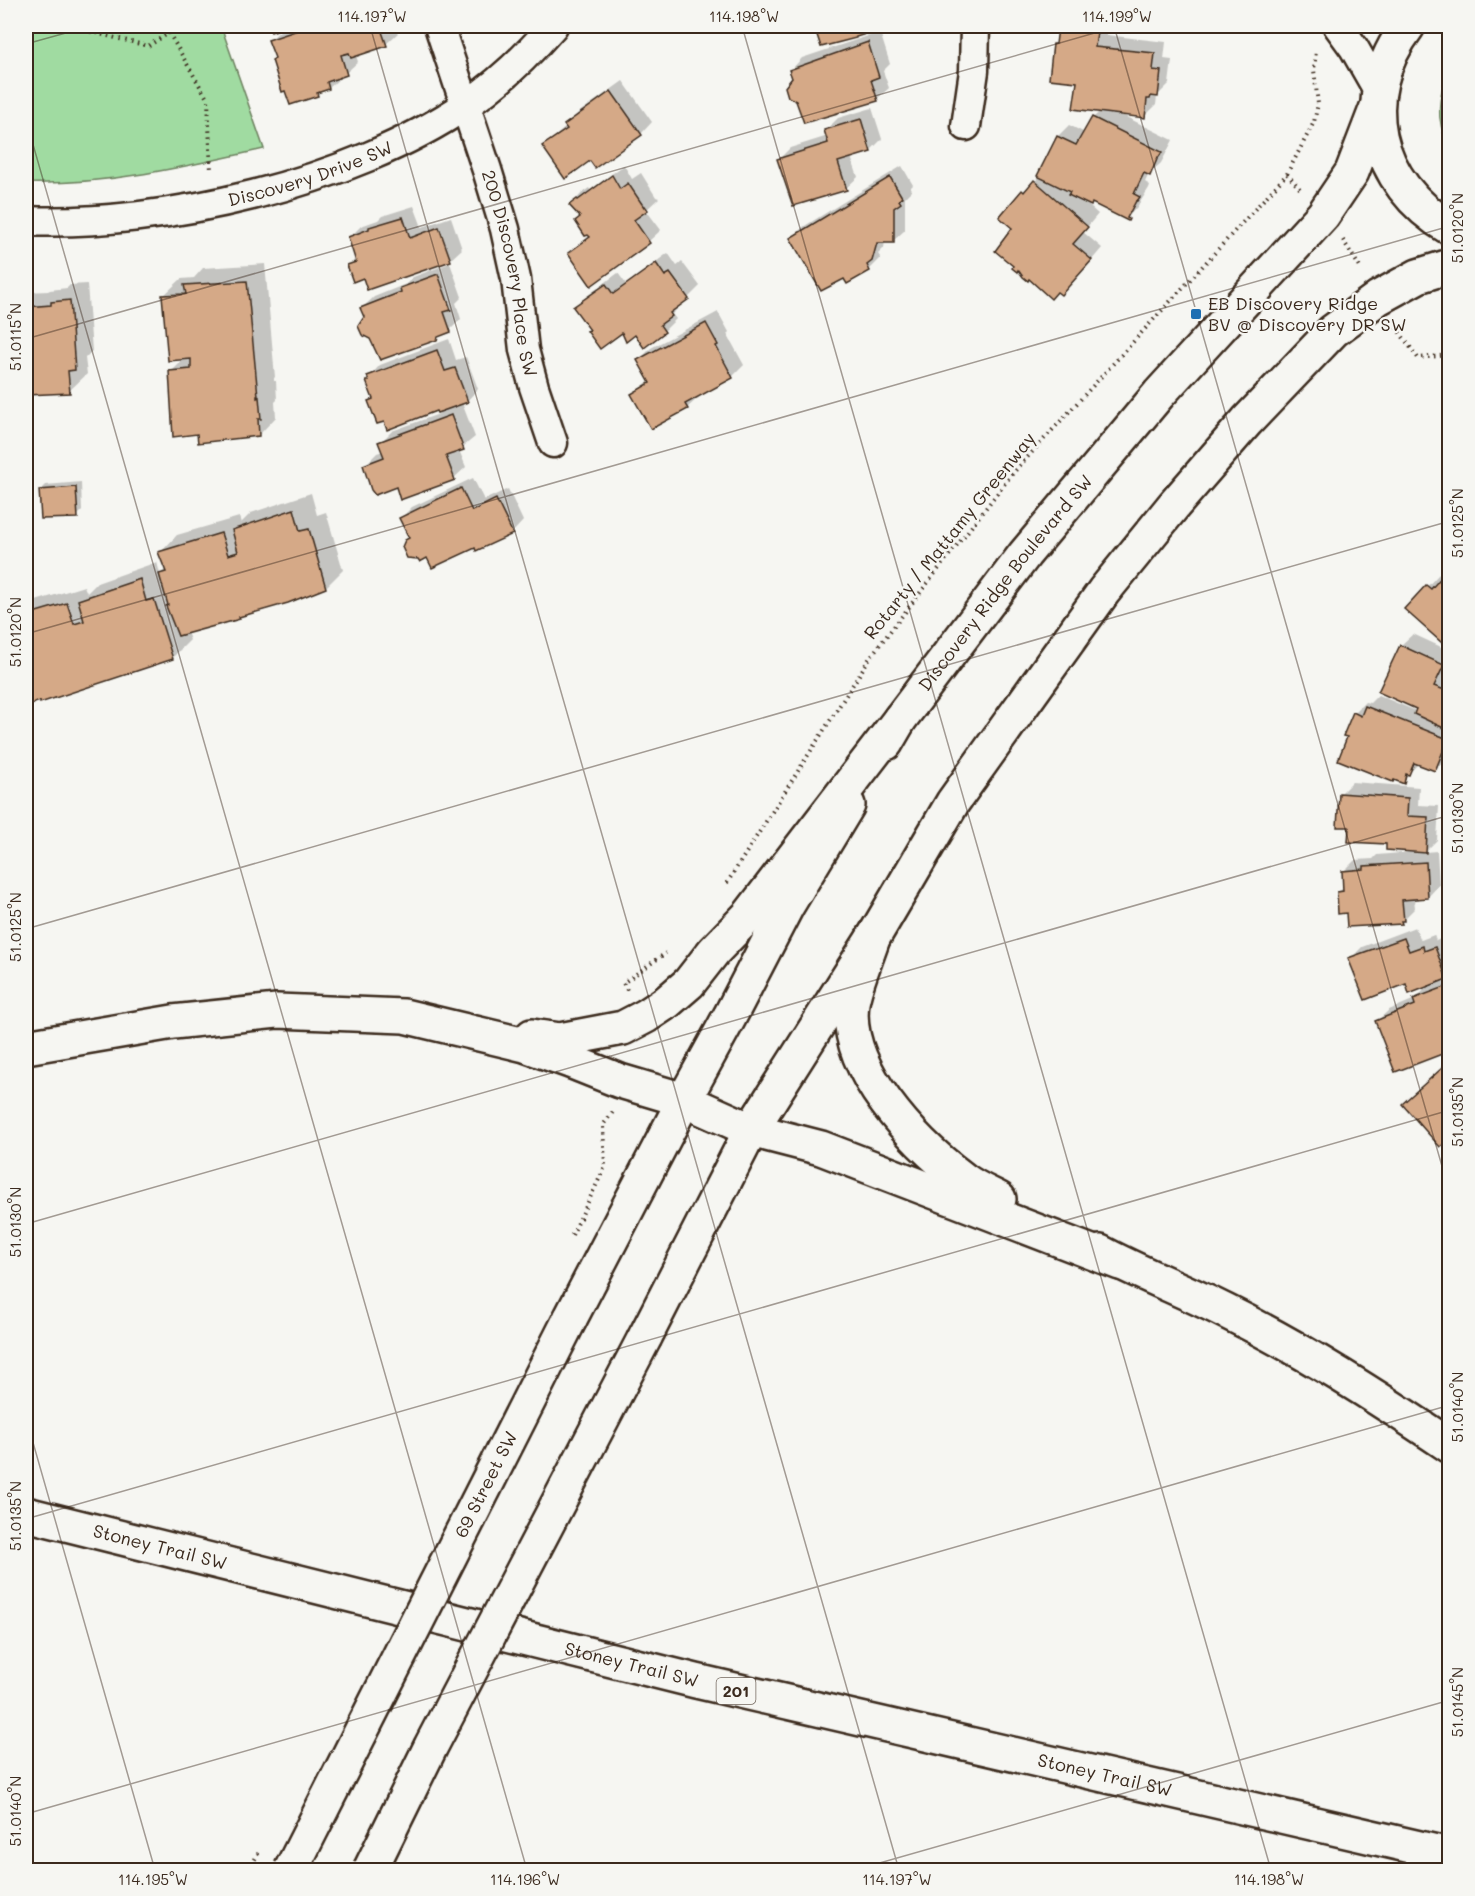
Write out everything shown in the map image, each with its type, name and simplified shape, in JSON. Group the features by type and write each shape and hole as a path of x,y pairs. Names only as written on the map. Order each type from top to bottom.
{"main road":[{"name":"Discovery Ridge Boulevard SW","path":"684,1100 787,906 900,719 1025,554 1159,394 1323,215 1352,172 1378,98 1385,64 1396,40 1408,26"},
{"path":"1378,98 1380,138 1390,168 1407,194 1430,216 1449,228"},
{"path":"370,1870 431,1746 645,1338 751,1130 873,938 953,802 1104,591 1247,421 1333,331 1378,298 1408,281 1449,266"},
{"path":"26,1047 173,1022 277,1011 404,1016 560,1040 623,1028 646,1016 689,983 714,951 749,915 900,719"},
{"path":"873,938 852,1004 854,1032 861,1059 874,1085 893,1112 914,1135 965,1181 1120,1263"},
{"path":"404,1016 525,1045 570,1060 620,1081 684,1100 751,1130 820,1148 1120,1263 1225,1310 1331,1369 1449,1446"},
{"name":"69 Street SW","path":"291,1870 570,1319 684,1100"},
{"name":"Stoney Trail SW","path":"26,1514 696,1681 1449,1855"}],"street":[{"name":"200 Discovery Place SW","path":"439,26 505,229 516,279 524,350 553,443"},
{"name":"Discovery Drive SW","path":"26,221 108,220 169,212 294,184 348,164 418,133 465,106 501,79 531,51 553,26"},
{"path":"966,126 974,71 975,26"},
{"path":"1338,26 1354,48 1378,98"}],"path":[{"path":"67,26 148,46 169,33 172,26"},
{"path":"169,33 208,100 212,204"},
{"name":"Rotarty / Mattamy Greenway","path":"723,889 871,656 1013,473 1287,174 1314,122 1318,104 1314,70 1316,44"},
{"path":"1287,174 1308,197"},
{"path":"1340,235 1362,271"},
{"path":"1393,322 1418,358 1449,355"},
{"path":"622,983 675,947"},
{"path":"570,1239 605,1167 603,1125"}],"green space":[{"path":"26,26 221,26 264,149 146,174 86,181 26,183"},
{"path":"1449,68 1449,145 1441,126 1440,107"}],"building":[{"path":"269,26 288,26 271,32"},
{"path":"310,26 380,26 387,46 351,58 349,53 341,55 347,75 327,82 329,89 317,93 318,96 290,105 285,91 282,92 272,60 275,58 268,40"},
{"path":"814,26 891,26 821,47"},
{"path":"1058,28 1097,32 1095,47 1155,53 1153,70 1161,71 1158,97 1151,96 1147,99 1145,118 1073,109 1077,82 1049,79 1053,44 1056,44"},
{"path":"868,42 879,77 871,80 878,101 804,123 796,101 788,97 785,87 792,78 789,70"},
{"path":"611,91 642,135 595,168 590,161 565,179 542,146 567,129 564,125"},
{"path":"1092,117 1162,152 1150,176 1144,173 1134,194 1140,197 1127,218 1128,221 1092,203 1091,206 1068,195 1070,192 1037,176 1057,136 1076,145"},
{"path":"861,119 871,152 838,162 847,190 793,206 777,159 828,143 824,130"},
{"path":"612,175 620,189 628,183 648,210 634,220 650,243 591,286 568,253 590,237 585,236 575,221 580,217 569,205"},
{"path":"890,177 902,197 899,200 901,203 894,208 894,243 877,243 872,261 867,265 870,271 847,284 844,279 821,291 790,238"},
{"path":"1034,180 1088,227 1073,244 1092,260 1061,295 1057,292 1051,299 1029,279 1028,281 1023,277 1018,270 1017,272 1012,268 1013,266 995,251 1012,228 999,217 1022,190 1024,192"},
{"path":"403,217 410,238 439,227 451,261 367,290 363,278 353,282 347,265 356,262 348,237 369,229 369,227"},
{"path":"656,263 665,276 670,273 689,299 670,313 672,316 660,325 665,332 644,348 635,335 626,342 622,333 600,349 587,331 590,330 573,307 606,284 613,294"},
{"path":"438,274 451,310 444,312 451,332 438,337 437,340 380,360 370,339 362,335 358,326 364,317 360,308 401,292 400,288"},
{"path":"247,281 257,398 259,397 261,419 258,419 259,436 198,443 197,434 173,437 169,371 191,369 191,359 168,361 162,295 186,294 184,285"},
{"path":"70,300 75,370 68,371 70,393 26,395 26,307 51,305 51,302"},
{"path":"706,323 733,378 685,404 688,409 651,429 631,394 650,383 637,360"},
{"path":"437,350 445,371 455,368 468,402 437,413 436,411 387,430 384,422 377,424 368,401 373,399 366,381 369,381 367,376"},
{"path":"451,415 464,450 446,456 455,480 400,500 396,487 375,495 371,490 363,465 384,457 378,442"},
{"path":"76,487 78,518 41,519 39,490"},
{"path":"461,488 472,511 496,499 513,534 432,568 427,558 420,562 418,559 407,558 402,547 405,540 409,538 399,518"},
{"path":"294,509 300,531 309,529 326,588 288,603 239,617 240,619 178,636 166,606 168,605 159,574 166,572 158,552 221,533 228,555 238,552 232,530"},
{"path":"1445,573 1450,577 1450,650 1404,609 1426,585 1431,589"},
{"path":"140,579 146,601 154,599 173,659 26,706 26,615 67,603 74,624 84,621 78,600"},
{"path":"1400,645 1444,665 1434,686 1450,692 1450,731 1414,714 1416,709 1378,692"},
{"path":"1365,706 1448,739 1435,771 1414,763 1409,775 1406,774 1404,784 1394,780 1393,782 1338,760 1347,737 1343,736 1353,712 1361,716"},
{"path":"1339,793 1408,798 1407,816 1428,817 1426,853 1386,850 1386,844 1348,842 1349,827 1337,827"},
{"path":"1426,862 1428,898 1402,900 1404,921 1401,921 1402,924 1347,927 1346,913 1338,914 1337,892 1343,891 1342,871 1364,869 1364,866"},
{"path":"1404,938 1409,951 1423,946 1424,951 1435,947 1447,979 1409,994 1406,984 1365,1000 1348,958"},
{"path":"1450,985 1450,1024 1443,1027 1450,1042 1450,1051 1395,1072 1375,1021 1415,1005 1413,999"},
{"path":"1450,1061 1450,1139 1440,1147 1402,1104"}],"place":[{"name":"EB Discovery Ridge BV @ Discovery DR SW","path":"1196,314"}]}
